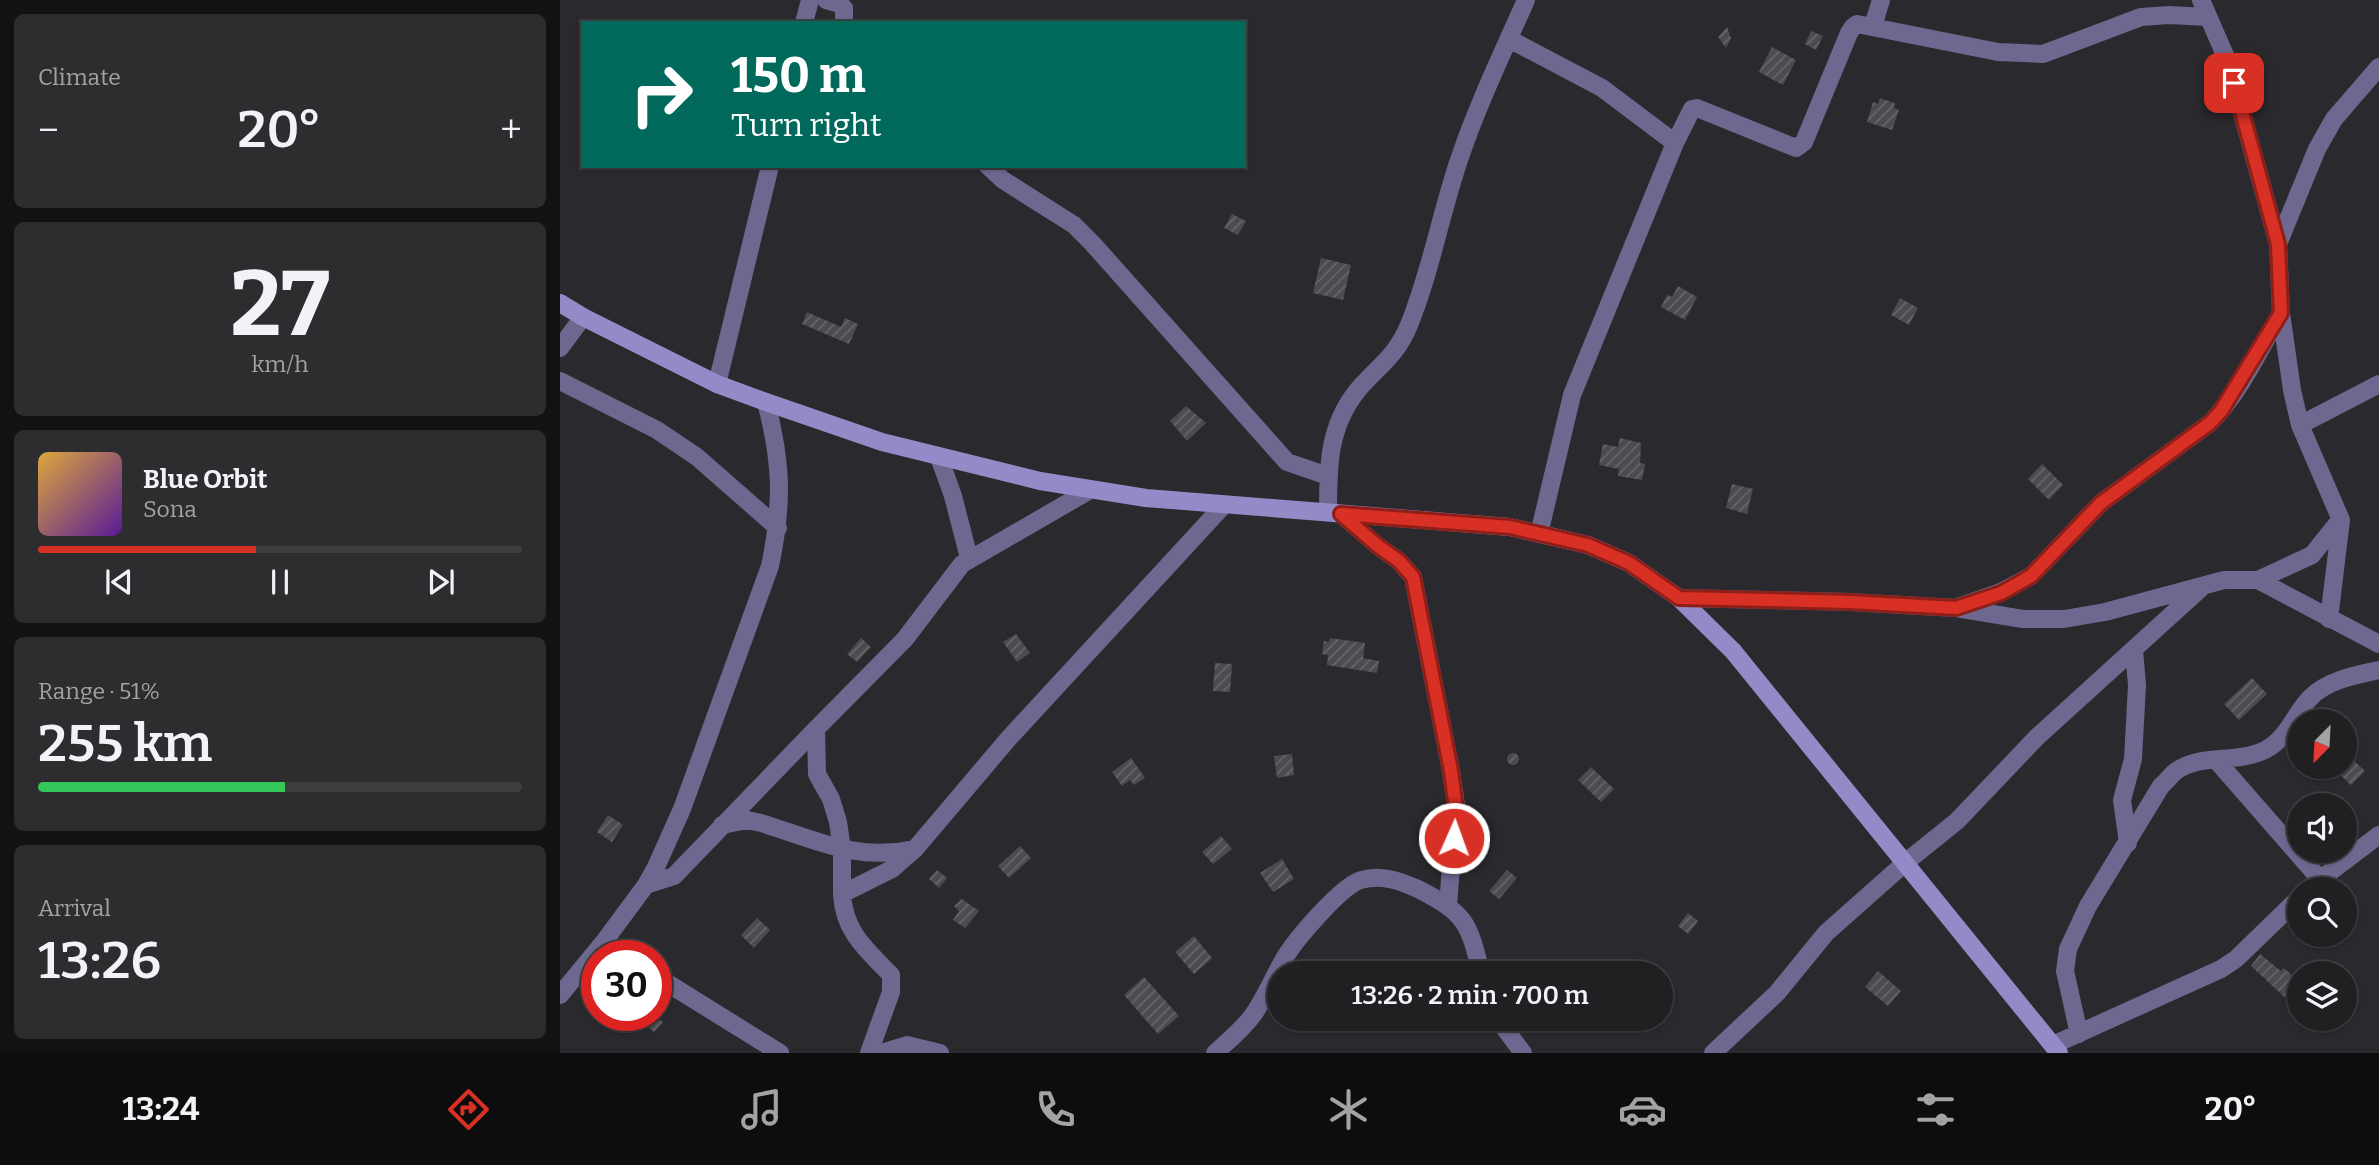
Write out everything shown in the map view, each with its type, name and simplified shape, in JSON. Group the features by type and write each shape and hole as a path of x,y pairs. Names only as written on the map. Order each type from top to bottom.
{"street":[{"path":"805,21 810,0"},
{"path":"826,0 841,4 844,8 844,21"},
{"path":"1448,905 1456,805 1413,577 1399,561 1335,513 1328,476 1329,455 1336,424 1358,390 1386,363 1408,328 1421,294 1460,156 1526,0"},
{"path":"1873,26 1881,0"},
{"path":"1538,534 1572,395 1689,112 1697,108 1793,148 1798,147 1804,142 1853,27 1857,24 1998,52 2043,54 2141,18 2205,8 2228,62 2278,244 2281,313 2300,425 2341,520 2329,619"},
{"path":"1509,39 1602,88 1675,143"},
{"path":"2278,244 2317,149 2334,119 2379,67"},
{"path":"717,384 770,168"},
{"path":"990,168 1003,180 1074,226 1092,243 1287,462 1328,476"},
{"path":"561,305 717,384 882,442 939,457 1090,490 1224,505 1510,527 1588,545 1629,563 1679,598 1733,651 2056,1049 2078,1034 2221,969 2236,959 2287,910"},
{"path":"1956,608 2001,593 2031,576 2101,503 2210,423 2237,388 2281,313"},
{"path":"560,348 583,317"},
{"path":"560,381 657,430 697,457 778,528"},
{"path":"2300,425 2379,384"},
{"path":"605,940 646,885 682,809 770,566 778,528 779,466 774,432 765,402"},
{"path":"939,457 953,496 969,558"},
{"path":"646,885 674,876 905,639 969,558 1090,490"},
{"path":"842,894 892,869 915,849 1009,738 1224,505"},
{"path":"1679,598 1850,602 1956,608 2023,619 2064,619 2105,612 2224,580 2258,580 2312,555 2341,520"},
{"path":"2258,580 2379,644"},
{"path":"1713,1053 1777,993 1826,933 1957,821 2036,737 2203,586"},
{"path":"2128,843 2122,800 2133,759 2137,685 2134,650"},
{"path":"2078,1034 2065,971 2068,949 2088,906 2161,786 2177,771 2200,761 2217,761 2263,751 2281,740 2311,698 2340,681 2379,670"},
{"path":"816,729 817,774 835,811 842,849 843,914 864,947 891,975 891,992 869,1053"},
{"path":"2217,761 2308,877"},
{"path":"720,826 747,820 842,849 875,855 915,849"},
{"path":"2322,877 2379,835"},
{"path":"1215,1053 1245,1026 1293,946 1348,887 1360,880 1402,881 1448,905 1469,929 1478,961"},
{"path":"560,995 581,970"},
{"path":"672,986 780,1053"},
{"path":"1507,1031 1523,1053"},
{"path":"881,1053 907,1045 940,1053"}],"building":[{"path":"1727,27 1731,38 1726,48 1718,37"},
{"path":"1811,31 1823,36 1816,50 1805,44"},
{"path":"1772,47 1796,60 1783,85 1759,72"},
{"path":"1880,98 1895,103 1894,108 1899,110 1892,130 1867,122 1873,102 1878,104"},
{"path":"1232,214 1246,221 1238,235 1224,228"},
{"path":"1321,258 1351,265 1343,300 1313,293"},
{"path":"1678,286 1697,297 1685,320 1661,307 1667,295 1672,297"},
{"path":"1900,298 1918,308 1909,325 1891,315"},
{"path":"807,312 841,327 845,318 858,324 849,344 802,324"},
{"path":"1186,406 1206,423 1187,441 1170,421"},
{"path":"1620,438 1641,443 1640,463 1645,464 1642,480 1618,476 1619,469 1599,465 1603,444 1618,447"},
{"path":"2042,464 2063,485 2049,500 2028,479"},
{"path":"1732,484 1753,489 1747,514 1726,508"},
{"path":"1016,634 1030,653 1017,662 1003,642"},
{"path":"861,638 871,647 857,662 847,654"},
{"path":"1330,638 1365,643 1363,658 1379,661 1377,673 1327,665 1328,655 1322,654 1324,641 1329,642"},
{"path":"1215,663 1232,664 1230,692 1213,691"},
{"path":"2252,678 2267,694 2239,720 2224,704"},
{"path":"1292,754 1294,775 1277,778 1274,756"},
{"path":"1508,754 1518,754 1518,764 1508,764"},
{"path":"1131,758 1145,778 1134,785 1130,780 1122,786 1112,772"},
{"path":"2357,764 2365,771 2357,779"},
{"path":"1591,767 1614,789 1601,802 1578,780"},
{"path":"2345,779 2357,779 2351,785"},
{"path":"608,815 623,825 612,842 597,832"},
{"path":"1221,836 1232,849 1213,864 1202,852"},
{"path":"1020,846 1031,858 1009,878 998,866"},
{"path":"1282,859 1294,879 1273,892 1260,873"},
{"path":"937,870 947,878 939,888 929,879"},
{"path":"1507,870 1517,878 1499,899 1489,891"},
{"path":"962,899 979,911 965,928 953,920 959,911 954,906"},
{"path":"1688,913 1698,921 1688,934 1678,926"},
{"path":"757,918 770,930 754,948 741,935"},
{"path":"1194,936 1212,958 1194,974 1175,952"},
{"path":"2260,954 2281,971 2284,968 2287,971 2287,999 2251,966"},
{"path":"1878,971 1901,991 1888,1006 1865,987"},
{"path":"1144,977 1179,1016 1158,1034 1124,995"}],"route":[{"path":"1454,838 1457,816 1451,771 1413,577 1399,561 1341,514 1510,527 1588,545 1629,563 1679,598 1850,602 1956,608 2001,593 2031,576 2101,503 2210,423 2237,388 2281,313 2278,244 2234,83"}]}
